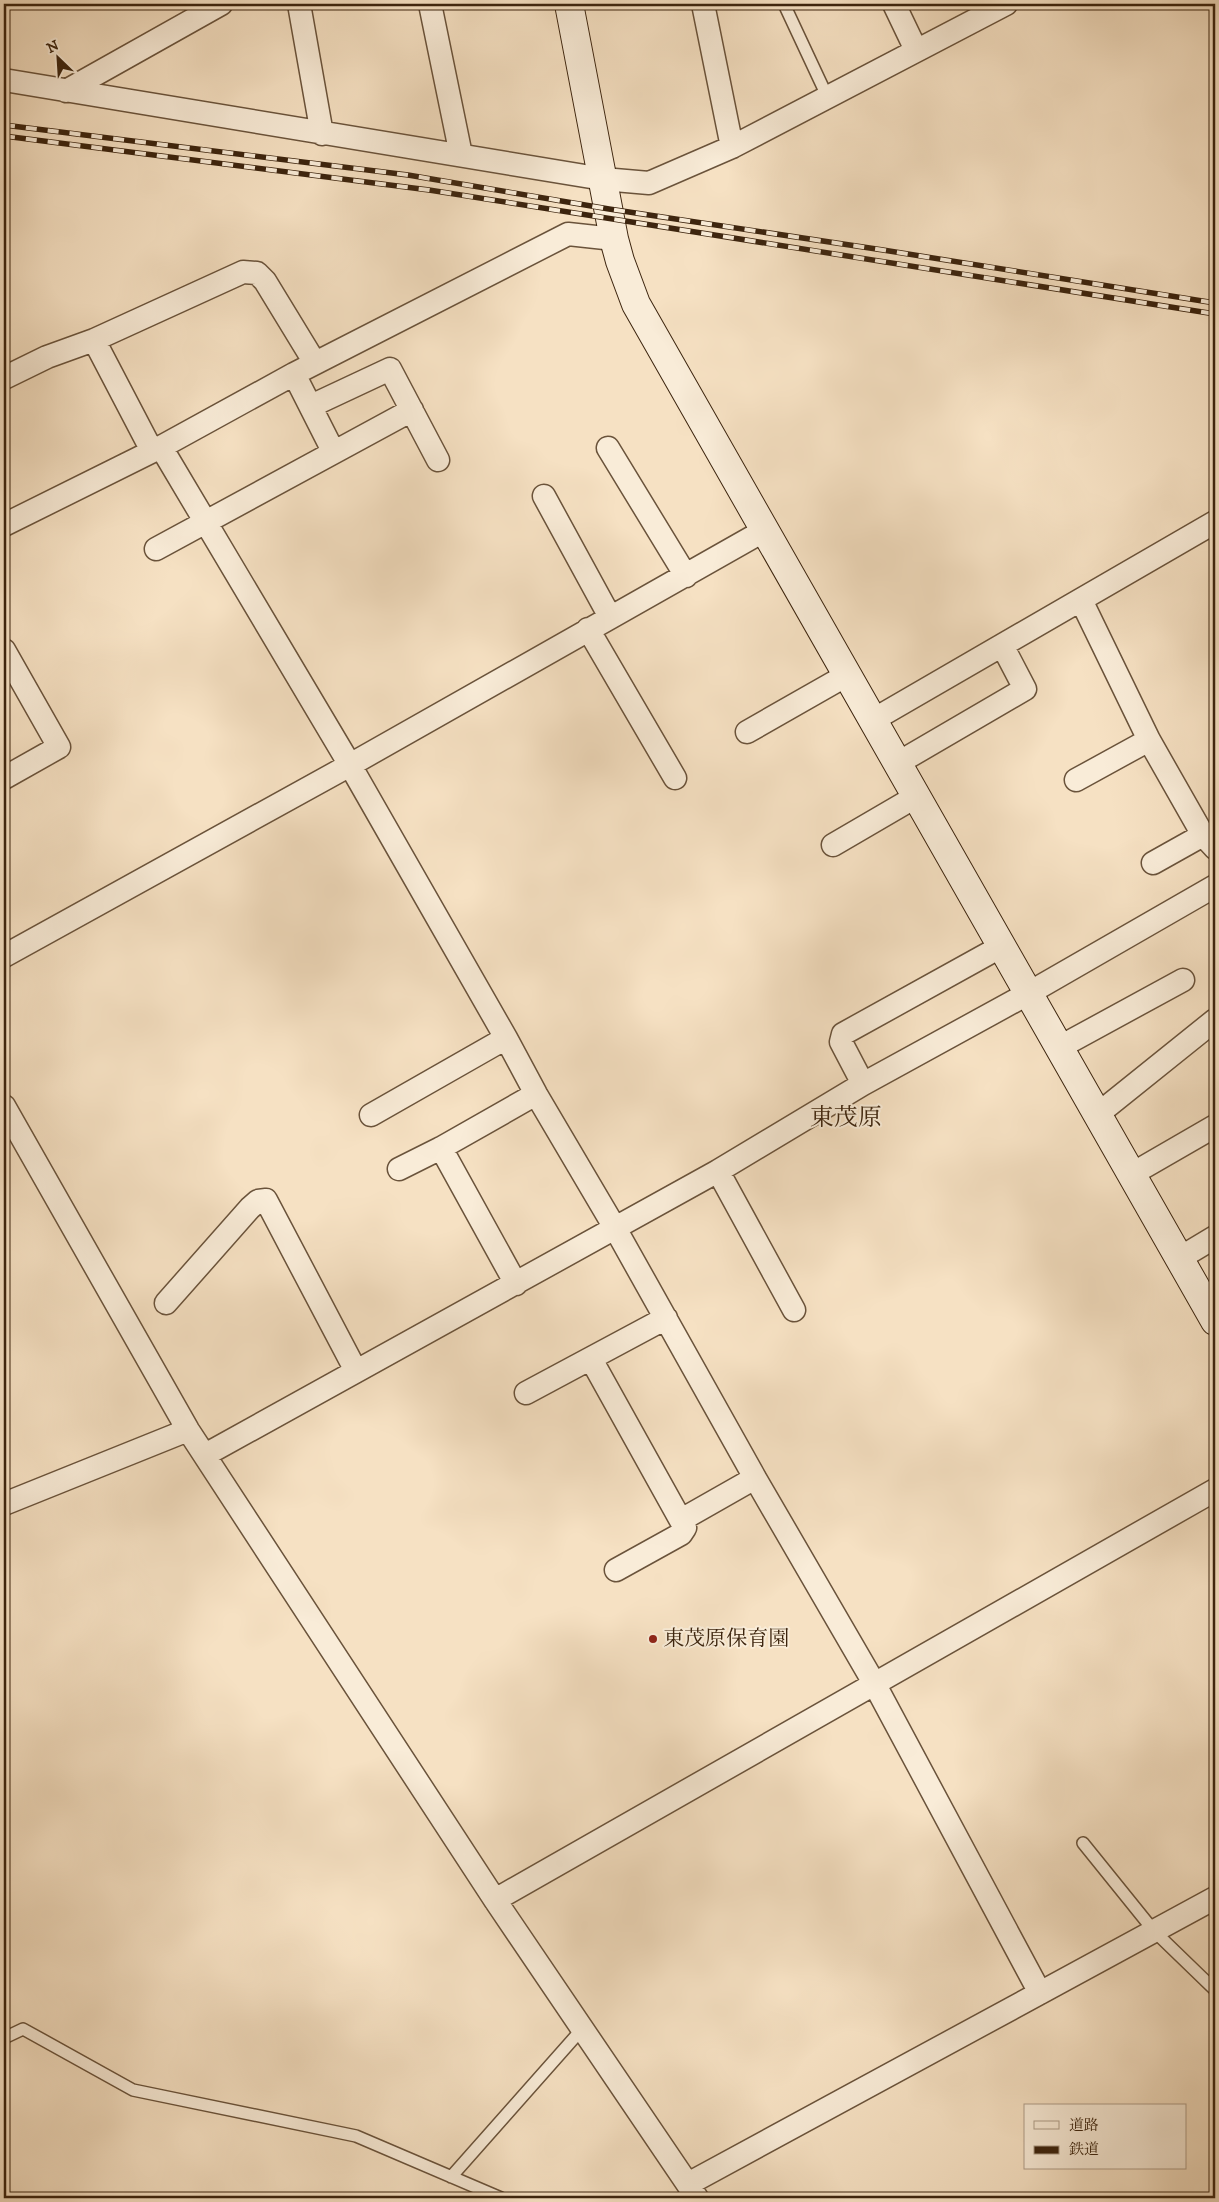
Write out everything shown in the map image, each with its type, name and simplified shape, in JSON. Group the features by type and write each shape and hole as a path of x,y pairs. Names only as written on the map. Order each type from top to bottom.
{"street":[{"path":"66,91 221,4"},
{"path":"299,4 322,134"},
{"path":"430,4 461,155"},
{"path":"570,4 614,239 636,304 1215,1321"},
{"path":"703,4 732,147"},
{"path":"894,4 916,50"},
{"path":"4,80 603,179 649,183 732,147 1006,4"},
{"path":"4,525 156,449 315,363 568,234 614,239"},
{"path":"4,378 47,358 94,340 243,272 257,273 315,363"},
{"path":"94,340 156,449 206,521 350,765 536,1094 615,1228 755,1478 874,1684 1040,1993"},
{"path":"310,406 390,369 438,460"},
{"path":"294,374 333,452"},
{"path":"156,549 412,410"},
{"path":"608,448 686,576"},
{"path":"544,496 610,617"},
{"path":"873,720 1004,646 1215,522"},
{"path":"4,956 350,765 765,530"},
{"path":"1081,600 1148,740 1209,842 1153,863"},
{"path":"588,629 675,778"},
{"path":"898,763 1025,689 1004,646"},
{"path":"4,778 59,747 6,657"},
{"path":"747,732 847,675"},
{"path":"1076,780 1148,740"},
{"path":"833,846 916,796"},
{"path":"205,1455 718,1171 863,1084 1028,993 1215,886"},
{"path":"863,1084 841,1042 844,1034 1002,946"},
{"path":"1060,1048 1183,980"},
{"path":"1098,1114 1215,1020"},
{"path":"371,1115 506,1038"},
{"path":"399,1169 441,1148 536,1094"},
{"path":"4,1106 188,1430 495,1900 692,2191 1040,1993 1215,1898"},
{"path":"1132,1174 1215,1126"},
{"path":"441,1148 516,1284"},
{"path":"718,1171 794,1310"},
{"path":"166,1303 250,1208 258,1201 266,1200 356,1371"},
{"path":"1180,1258 1215,1237"},
{"path":"526,1393 666,1318"},
{"path":"591,1358 685,1528 681,1534 616,1570"},
{"path":"4,1504 188,1430"},
{"path":"681,1520 755,1478"},
{"path":"495,1900 1215,1490"}],"lane":[{"path":"784,4 827,96"},
{"path":"1083,1843 1154,1931 1215,1990"},
{"path":"4,2038 23,2029 133,2090 356,2136 501,2198"},
{"path":"451,2177 582,2029"}],"railway":[{"path":"4,125 408,175 609,209 1215,303"},
{"path":"4,136 429,190 1215,314"}],"place":[{"name":"東茂原保育園","path":"653,1639"}],"district":[{"name":"東茂原","path":"846,1118"}]}
